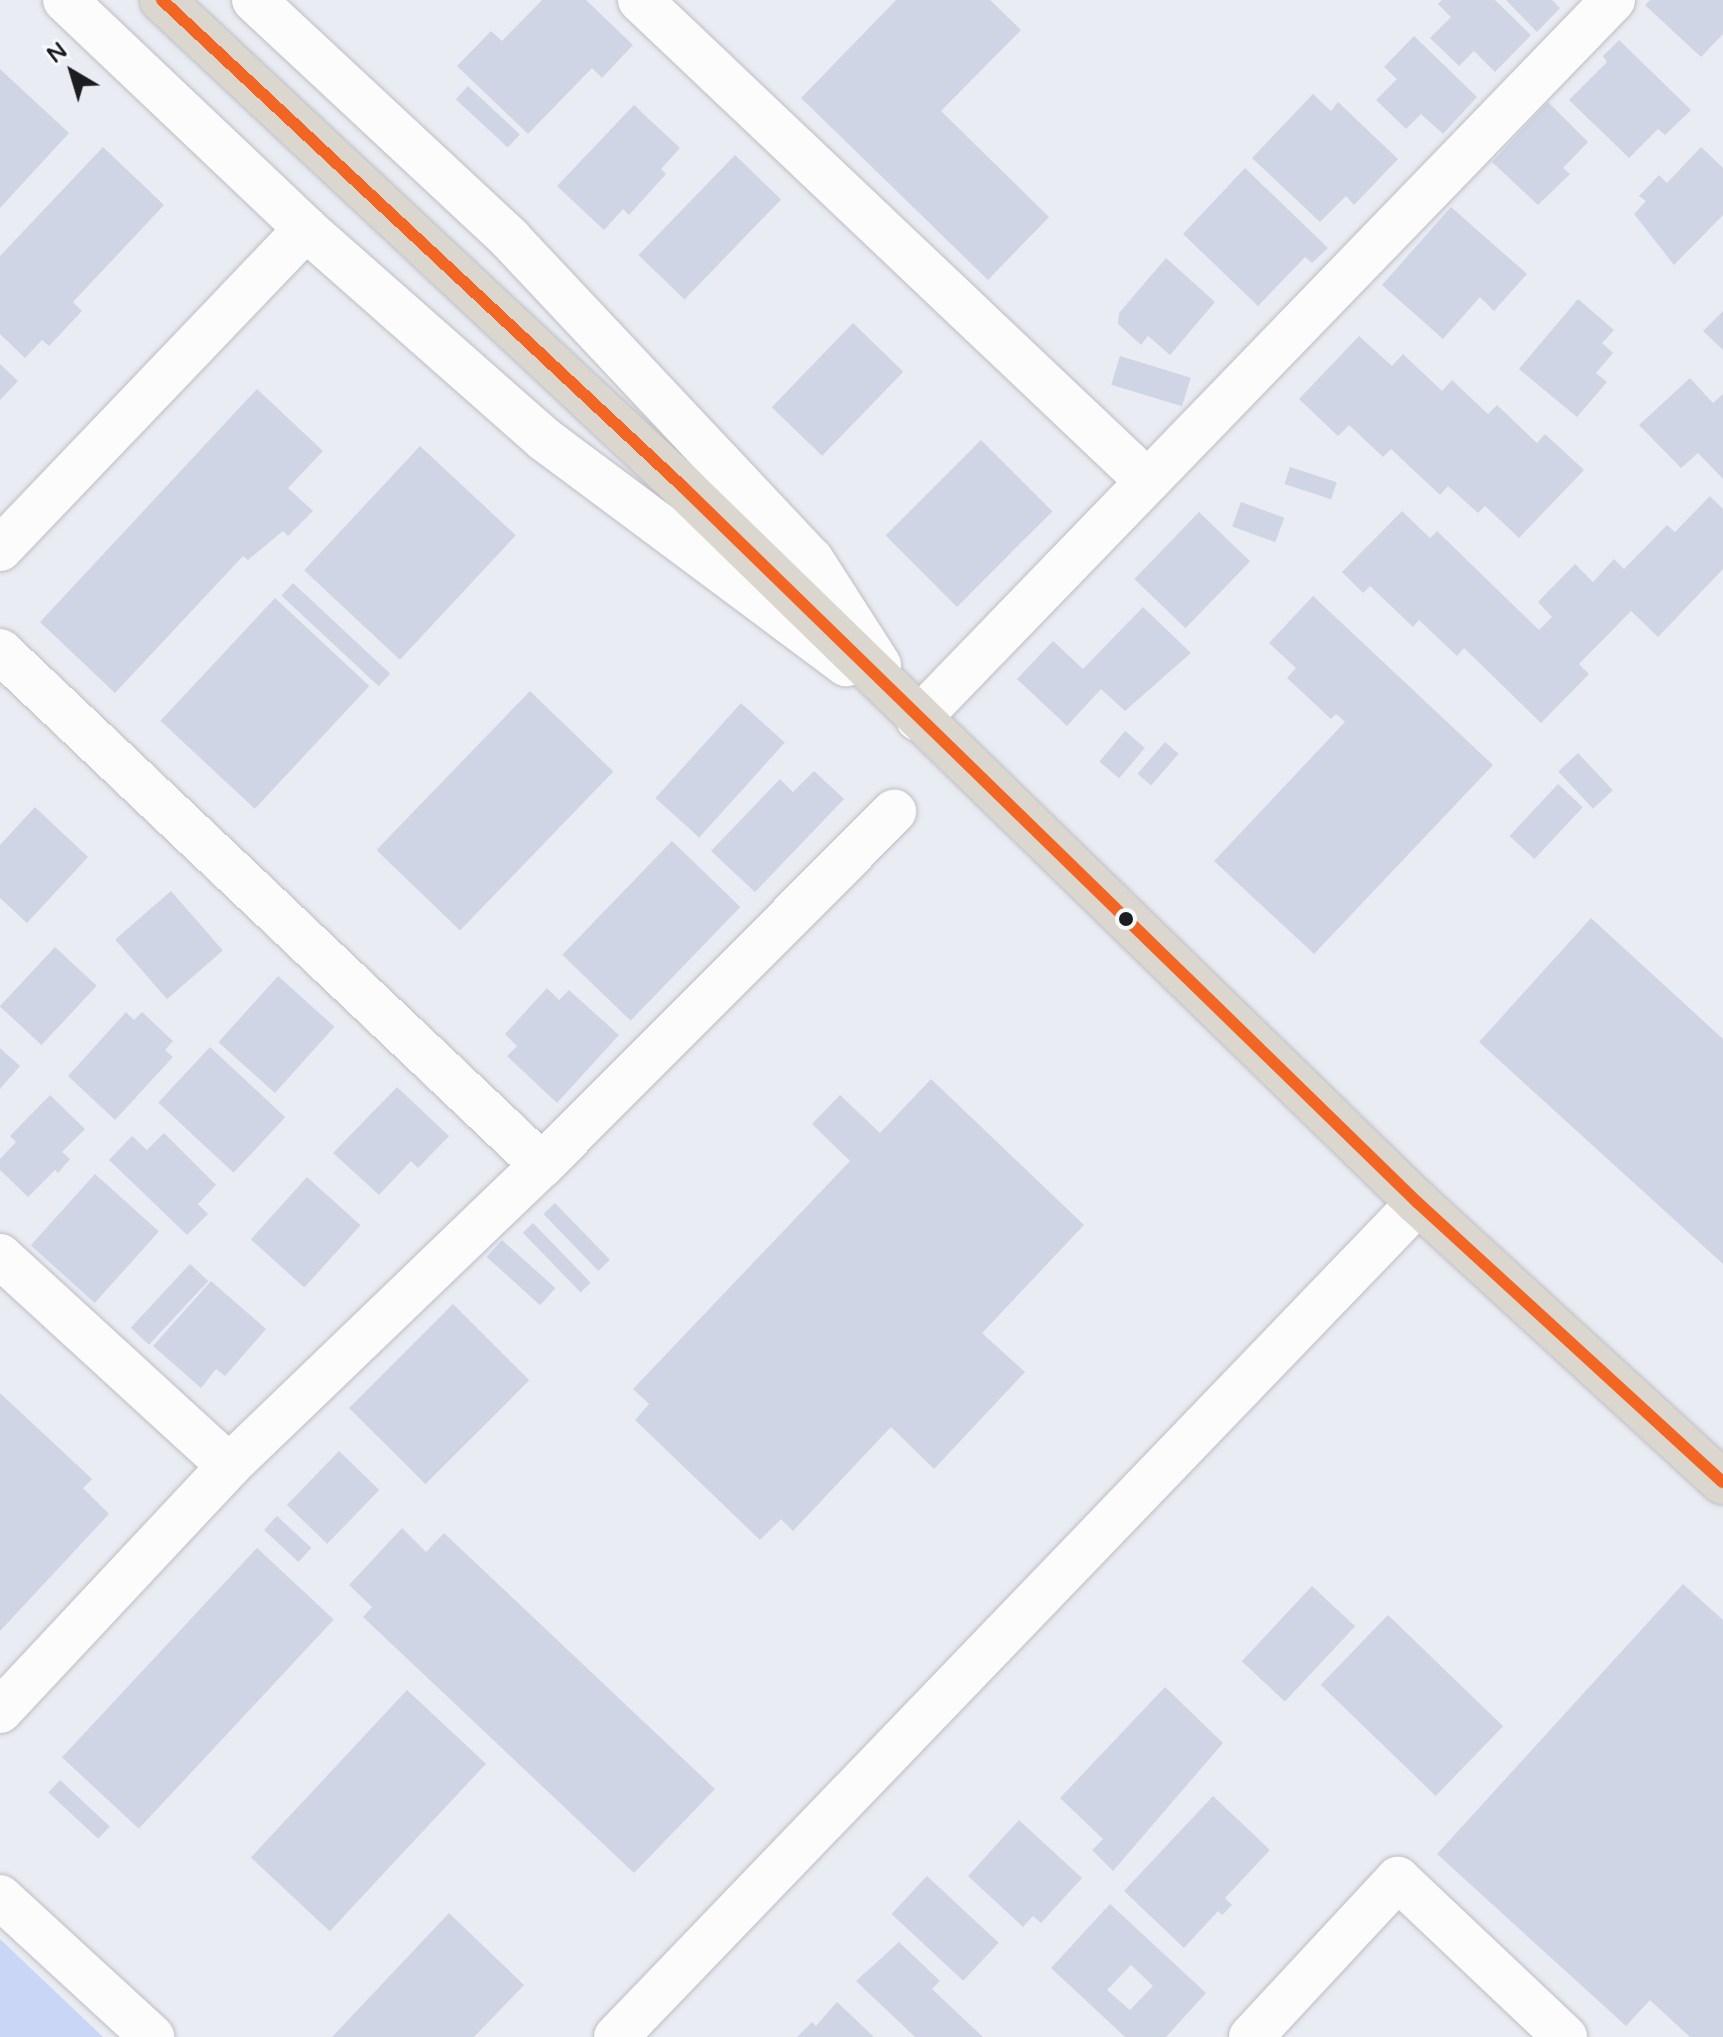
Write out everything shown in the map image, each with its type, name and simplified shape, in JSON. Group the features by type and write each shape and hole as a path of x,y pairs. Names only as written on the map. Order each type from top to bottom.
{"highway":[{"path":"162,0 683,487 1418,1203 1723,1482"}],"street":[{"path":"65,0 306,229 544,439 911,712"},
{"path":"254,0 510,239 811,559 911,712"},
{"path":"640,0 1147,481"},
{"path":"911,712 1147,481 1613,0"},
{"path":"0,549 306,229"},
{"path":"0,651 542,1165"},
{"path":"0,1711 229,1466 542,1165 894,812"},
{"path":"616,2037 1418,1203"},
{"path":"0,1256 229,1466"},
{"path":"1251,2037 1398,1879 1565,2037"},
{"path":"0,1897 152,2037"}],"shaded area":[{"path":"0,1939 103,2037 0,2037"}],"building":[{"path":"542,0 586,0 633,45 602,78 592,68 528,134 457,66 491,31 502,41"},
{"path":"896,0 990,0 1021,30 941,111 1049,217 988,280 801,98"},
{"path":"1442,0 1495,0 1531,35 1495,72 1474,51 1459,66 1430,38 1451,17 1438,4"},
{"path":"1506,0 1552,0 1560,8 1537,32"},
{"path":"1650,0 1723,0 1723,34 1701,57 1645,5"},
{"path":"1414,36 1477,97 1443,134 1421,114 1406,129 1376,100 1397,79 1384,67"},
{"path":"1619,40 1691,110 1665,135 1658,129 1629,158 1569,100 1607,62 1603,56"},
{"path":"0,69 69,133 0,208"},
{"path":"468,86 520,134 508,148 456,99"},
{"path":"1313,94 1331,111 1338,102 1398,159 1354,205 1346,196 1320,222 1252,158"},
{"path":"1548,102 1588,142 1563,168 1570,174 1538,205 1492,162"},
{"path":"634,105 680,148 661,169 666,174 629,215 623,209 604,230 557,186"},
{"path":"103,147 164,205 73,302 82,311 49,346 42,340 25,358 0,334 0,256"},
{"path":"1701,147 1723,168 1723,215 1674,265 1634,214 1646,201 1639,196 1659,175 1667,183"},
{"path":"735,155 781,199 684,299 638,255"},
{"path":"1245,168 1328,248 1312,263 1305,257 1258,306 1183,234"},
{"path":"1451,207 1527,274 1494,311 1480,297 1443,339 1382,285"},
{"path":"1166,258 1215,302 1170,355 1148,336 1141,345 1118,324 1119,313"},
{"path":"1578,299 1614,330 1602,343 1613,353 1596,373 1607,382 1577,417 1519,369"},
{"path":"1723,311 1723,350 1703,331"},
{"path":"853,323 903,372 822,456 772,407"},
{"path":"1359,336 1392,366 1403,354 1442,391 1452,380 1488,414 1497,405 1537,443 1545,434 1584,470 1519,538 1485,506 1478,513 1448,486 1440,495 1391,449 1383,457 1349,425 1338,436 1299,399"},
{"path":"1120,356 1191,378 1182,406 1111,385"},
{"path":"0,364 18,381 0,400"},
{"path":"1690,378 1713,403 1723,394 1723,479 1698,453 1681,468 1639,425"},
{"path":"257,389 323,451 288,488 313,511 288,536 283,531 248,560 243,556 115,693 40,622"},
{"path":"981,440 1052,511 957,607 886,535"},
{"path":"420,446 516,535 400,660 304,570"},
{"path":"1290,467 1337,482 1331,499 1284,484"},
{"path":"1710,496 1723,509 1723,569 1658,637 1631,611 1579,664 1589,674 1541,723 1464,648 1457,656 1419,620 1413,627 1370,586 1363,593 1342,572 1402,511 1430,538 1437,531 1539,630 1552,617 1538,602 1575,564 1593,582 1614,559 1624,569 1667,525 1675,532"},
{"path":"1241,502 1284,518 1275,542 1232,526"},
{"path":"1199,512 1250,561 1185,628 1134,579"},
{"path":"293,583 390,674 379,686 281,595"},
{"path":"1313,596 1493,765 1314,954 1214,861 1345,722 1336,714 1331,719 1287,678 1296,668 1269,643"},
{"path":"275,598 369,686 255,809 160,721"},
{"path":"1143,607 1191,653 1125,711 1101,689 1067,726 1017,679 1053,641 1083,669"},
{"path":"530,691 613,772 460,931 376,850"},
{"path":"741,703 785,742 699,838 655,798"},
{"path":"1125,731 1145,748 1119,778 1099,762"},
{"path":"1165,742 1179,754 1151,786 1137,774"},
{"path":"1578,753 1613,790 1593,809 1558,771"},
{"path":"814,771 844,799 755,892 711,851 780,779 793,792"},
{"path":"1558,784 1583,807 1534,859 1510,836"},
{"path":"35,807 88,857 27,923 0,898 0,845"},
{"path":"672,841 740,907 631,1021 562,955"},
{"path":"171,891 223,951 167,999 115,940"},
{"path":"1591,918 1723,1039 1723,1264 1479,1042"},
{"path":"55,947 97,986 41,1045 0,1006"},
{"path":"278,976 334,1027 275,1093 218,1042"},
{"path":"547,988 559,1000 569,990 619,1035 557,1103 507,1056 517,1046 505,1034"},
{"path":"126,1012 134,1020 142,1012 173,1041 165,1050 173,1057 115,1120 68,1076"},
{"path":"210,1047 285,1117 233,1173 158,1103"},
{"path":"0,1048 20,1066 0,1089"},
{"path":"931,1079 1084,1225 982,1333 1025,1372 934,1469 891,1427 793,1531 781,1519 760,1540 635,1420 649,1404 633,1389 850,1161 812,1124 840,1095 880,1133"},
{"path":"397,1087 449,1136 418,1168 411,1161 379,1195 333,1153"},
{"path":"50,1095 85,1129 62,1152 70,1159 28,1197 0,1170 0,1159 16,1142 10,1136"},
{"path":"164,1133 216,1185 198,1204 208,1214 187,1235 109,1160 132,1136 147,1150"},
{"path":"95,1174 159,1232 95,1303 31,1245"},
{"path":"307,1177 361,1225 304,1288 251,1239"},
{"path":"555,1203 610,1260 598,1271 543,1214"},
{"path":"533,1223 591,1283 581,1292 523,1233"},
{"path":"502,1240 556,1288 540,1305 487,1257"},
{"path":"190,1264 208,1281 149,1345 131,1328"},
{"path":"211,1281 266,1329 225,1376 216,1369 201,1388 153,1346"},
{"path":"453,1304 529,1380 425,1484 349,1408"},
{"path":"0,1393 92,1479 83,1488 109,1514 0,1631"},
{"path":"339,1451 379,1490 327,1544 287,1505"},
{"path":"277,1516 311,1548 298,1562 264,1530"},
{"path":"402,1528 426,1552 444,1533 715,1789 634,1873 363,1617 372,1607 349,1585"},
{"path":"257,1548 334,1620 139,1829 62,1757"},
{"path":"1683,1584 1723,1620 1723,2037 1690,2037 1650,2000 1626,2026 1437,1854"},
{"path":"1312,1586 1355,1626 1285,1702 1242,1661"},
{"path":"1388,1615 1503,1726 1436,1796 1321,1685"},
{"path":"1165,1687 1223,1743 1113,1871 1092,1850 1103,1839 1060,1798"},
{"path":"407,1690 486,1764 330,1931 251,1857"},
{"path":"60,1780 110,1826 98,1839 48,1792"},
{"path":"1213,1796 1270,1850 1225,1898 1232,1905 1222,1915 1218,1911 1184,1948 1124,1891"},
{"path":"1019,1820 1082,1878 1041,1923 1033,1916 1023,1927 968,1876"},
{"path":"927,1876 999,1943 963,1981 892,1914"},
{"path":"1110,1904 1206,1993 1166,2037 1125,2037 1051,1968","holes":["1131,1965 1153,1986 1130,2010 1107,1990"]},
{"path":"449,1913 524,1985 474,2037 332,2037"},
{"path":"899,1942 940,1981 932,1989 983,2037 915,2037 856,1981"},
{"path":"837,2002 874,2037 797,2037 812,2022 816,2026"}],"transit line":[{"path":"162,0 683,487 1418,1203 1723,1482"}]}
